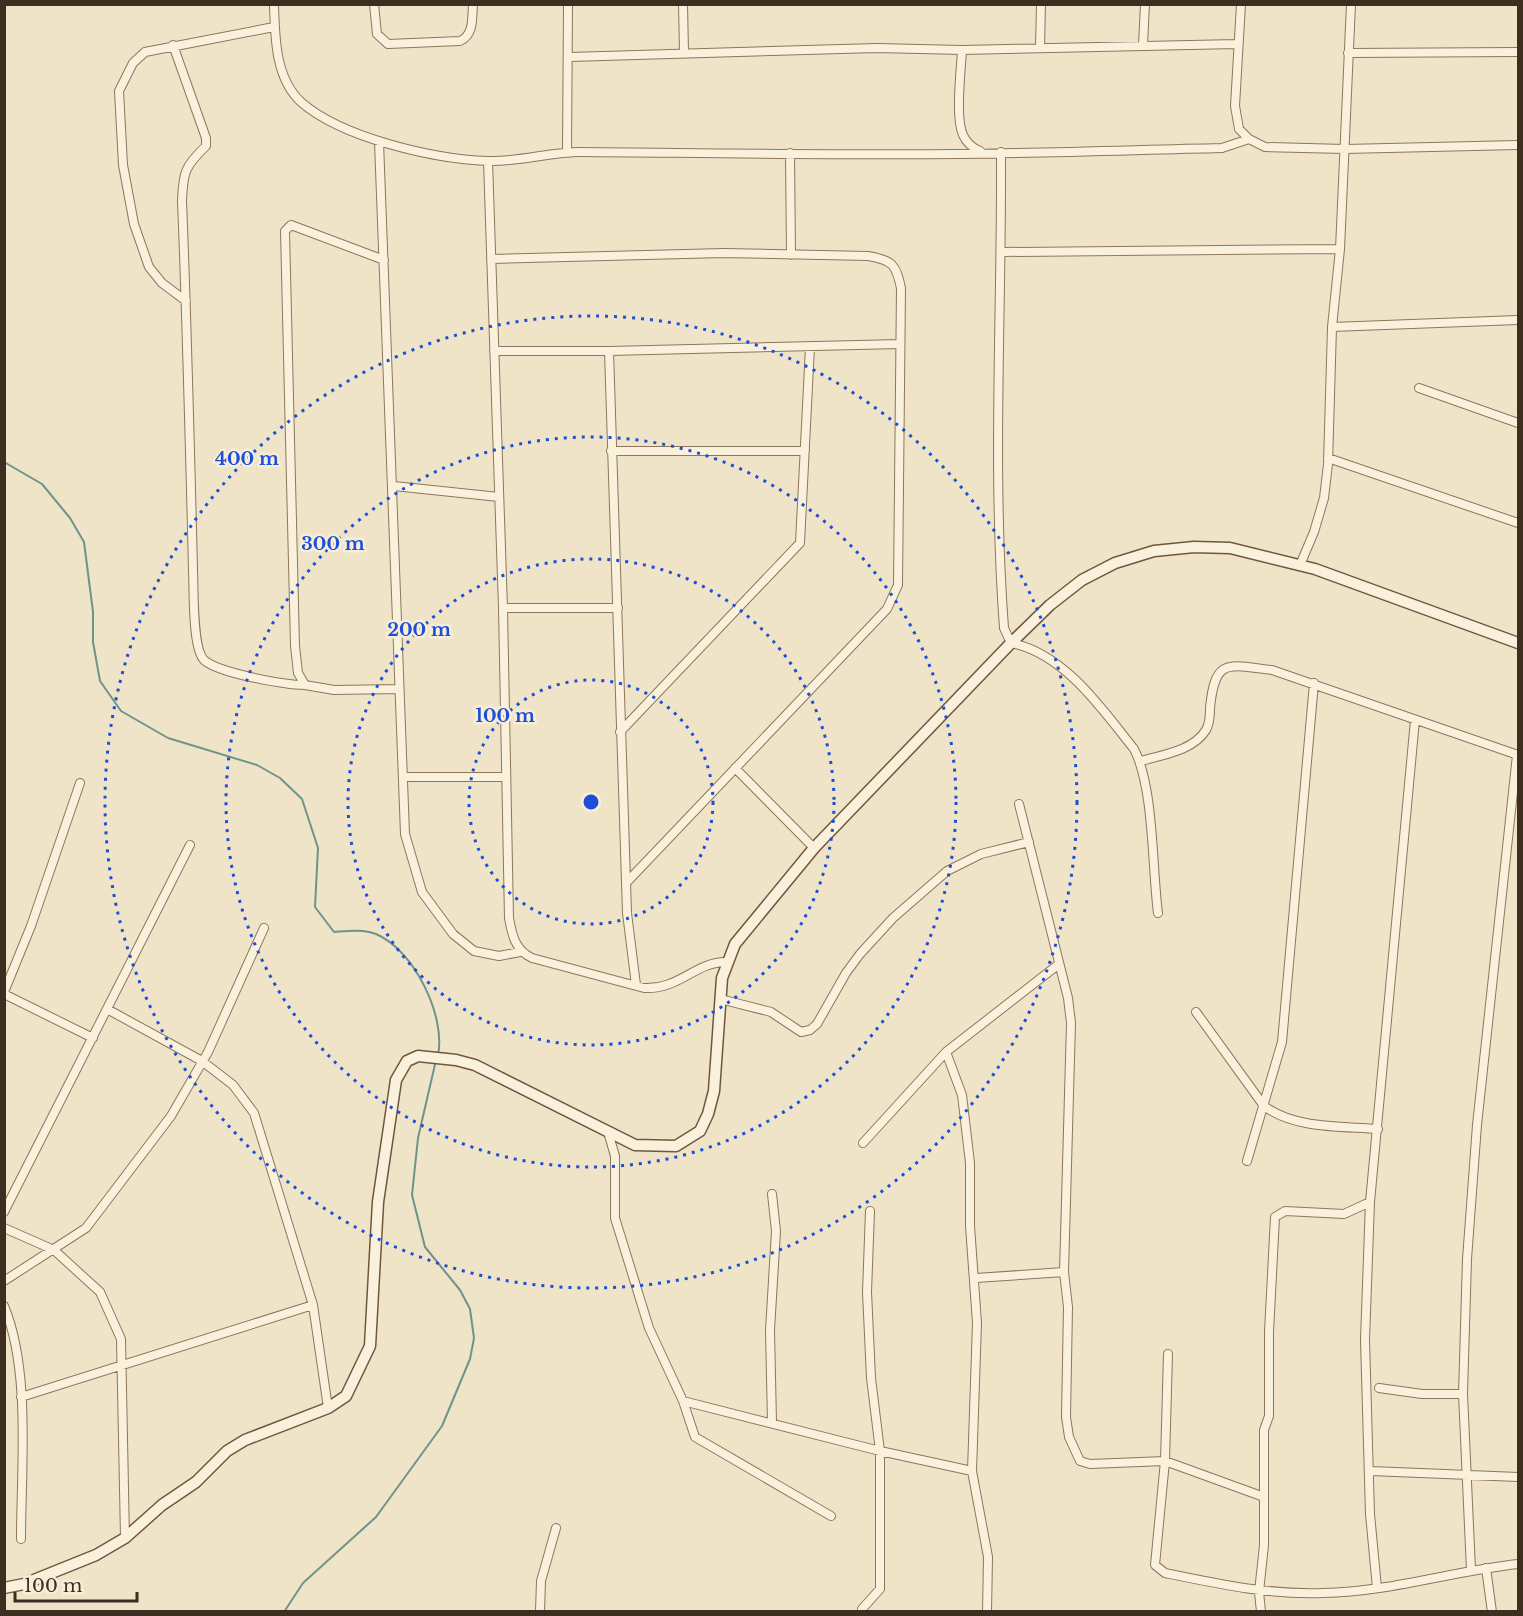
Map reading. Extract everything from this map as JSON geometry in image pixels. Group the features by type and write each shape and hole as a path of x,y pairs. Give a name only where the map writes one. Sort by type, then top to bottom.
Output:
{"street":[{"path":"274,4 277,55 285,81 300,101 326,119 379,142 489,161 567,152 1001,152 1222,148 1250,139"},
{"path":"374,4 377,34 388,44 466,39 470,34 473,4"},
{"path":"567,152 568,4"},
{"path":"683,4 684,52"},
{"path":"1040,46 1041,4"},
{"path":"1143,45 1144,4"},
{"path":"1241,4 1235,106 1239,129 1264,147 1346,149 1518,145"},
{"path":"1300,565 1314,532 1324,498 1328,458 1332,327 1340,249 1346,149 1351,4"},
{"path":"186,301 162,283 149,267 134,224 123,165 118,91 133,63 145,52 274,27"},
{"path":"568,57 877,48 962,50 1040,46 1237,44"},
{"path":"173,45 206,138 206,146 189,163 183,175 194,584 198,650 205,661 253,678 284,685 305,685 334,690 399,688"},
{"path":"962,50 960,104 962,135 972,148 981,152"},
{"path":"1348,53 1518,52"},
{"path":"379,142 394,486 405,834 422,892 453,934 474,951 499,956 520,952 532,958 659,989 706,966 726,962"},
{"path":"1001,152 1002,252 996,400 1000,586 1004,628 1011,643"},
{"path":"790,153 791,255"},
{"path":"489,161 503,608 509,918 520,952"},
{"path":"305,685 298,673 295,646 285,231 291,225 384,260"},
{"path":"1002,252 1340,249"},
{"path":"491,259 724,254 868,256 883,258 896,268 901,288 898,585 895,594 887,609 626,882"},
{"path":"1332,327 1518,320"},
{"path":"494,351 609,351 900,344"},
{"path":"620,732 800,543 810,347"},
{"path":"609,351 626,882 636,985"},
{"path":"1419,388 1518,423"},
{"path":"611,451 805,451"},
{"path":"1328,458 1518,523"},
{"path":"394,486 499,497"},
{"path":"4,1588 24,1584 96,1555 125,1538 162,1505 196,1482 227,1451 246,1440 328,1408 346,1396 370,1346 378,1202 396,1080 407,1061 418,1056 456,1060 508,1080 635,1144 663,1147 682,1143 700,1131 708,1114 714,1091 720,999 726,962 741,935 814,848 1011,643 1050,605 1082,580 1115,562 1154,551 1194,547 1230,548 1300,565 1518,643"},
{"path":"503,608 618,608"},
{"path":"1011,643 1030,647 1073,679 1134,749 1146,783 1158,914"},
{"path":"1140,761 1182,750 1197,740 1207,729 1212,682 1217,673 1230,667 1272,670 1518,755 1477,1125 1467,1259 1463,1394 1471,1570"},
{"path":"1248,1161 1282,1042 1314,683"},
{"path":"1377,1588 1370,1514 1371,1471 1365,1340 1370,1202 1415,720"},
{"path":"735,768 814,848"},
{"path":"404,777 506,777"},
{"path":"80,783 31,926 4,993 93,1038"},
{"path":"1019,804 1068,998 1071,1023 1064,1272 1068,1307 1066,1417 1074,1453 1080,1461 1090,1464 1165,1461 1264,1497"},
{"path":"720,999 771,1012 801,1032 810,1030 817,1024 846,972 860,954 893,918 947,871 981,854 1029,842"},
{"path":"4,1212 190,845"},
{"path":"4,1281 86,1228 171,1116 202,1062 264,928"},
{"path":"862,1143 945,1052 1059,964"},
{"path":"107,1009 202,1062 233,1085 254,1113 313,1305 328,1408"},
{"path":"1196,1012 1264,1106 1276,1115 1293,1121 1378,1129"},
{"path":"945,1052 962,1095 970,1163 970,1226 976,1278 977,1323 972,1471 988,1557 987,1611"},
{"path":"608,1132 615,1156 615,1218 649,1328 683,1401 695,1437 831,1516"},
{"path":"772,1194 776,1231 770,1329 772,1423"},
{"path":"1261,1611 1259,1592 1264,1545 1264,1430 1269,1416 1269,1332 1275,1217 1285,1211 1344,1214 1370,1202"},
{"path":"862,1609 880,1588 880,1451 871,1378 867,1292 870,1211"},
{"path":"4,1228 54,1250 100,1292 121,1339 125,1538"},
{"path":"976,1278 1064,1272"},
{"path":"21,1397 313,1305"},
{"path":"4,1306 14,1329 21,1397 21,1539"},
{"path":"1168,1354 1165,1461 1155,1565 1165,1573 1259,1592 1326,1593 1377,1588 1471,1570 1518,1564"},
{"path":"1379,1388 1422,1394 1463,1394"},
{"path":"683,1401 880,1451 972,1471"},
{"path":"1371,1471 1518,1477"},
{"path":"540,1611 541,1581 556,1528"},
{"path":"1486,1568 1492,1611"}],"waterway":[{"path":"4,462 42,484 70,518 84,542 93,612 93,642 100,681 121,711 168,738 257,765 280,778 302,799 318,848 315,907 334,932 371,932 390,942 403,954 424,986 432,1004 437,1022 438,1055"},
{"path":"284,1612 303,1583 376,1517 442,1426 470,1359 474,1338 470,1309 460,1290 425,1247 412,1195 418,1138 436,1060"}]}
